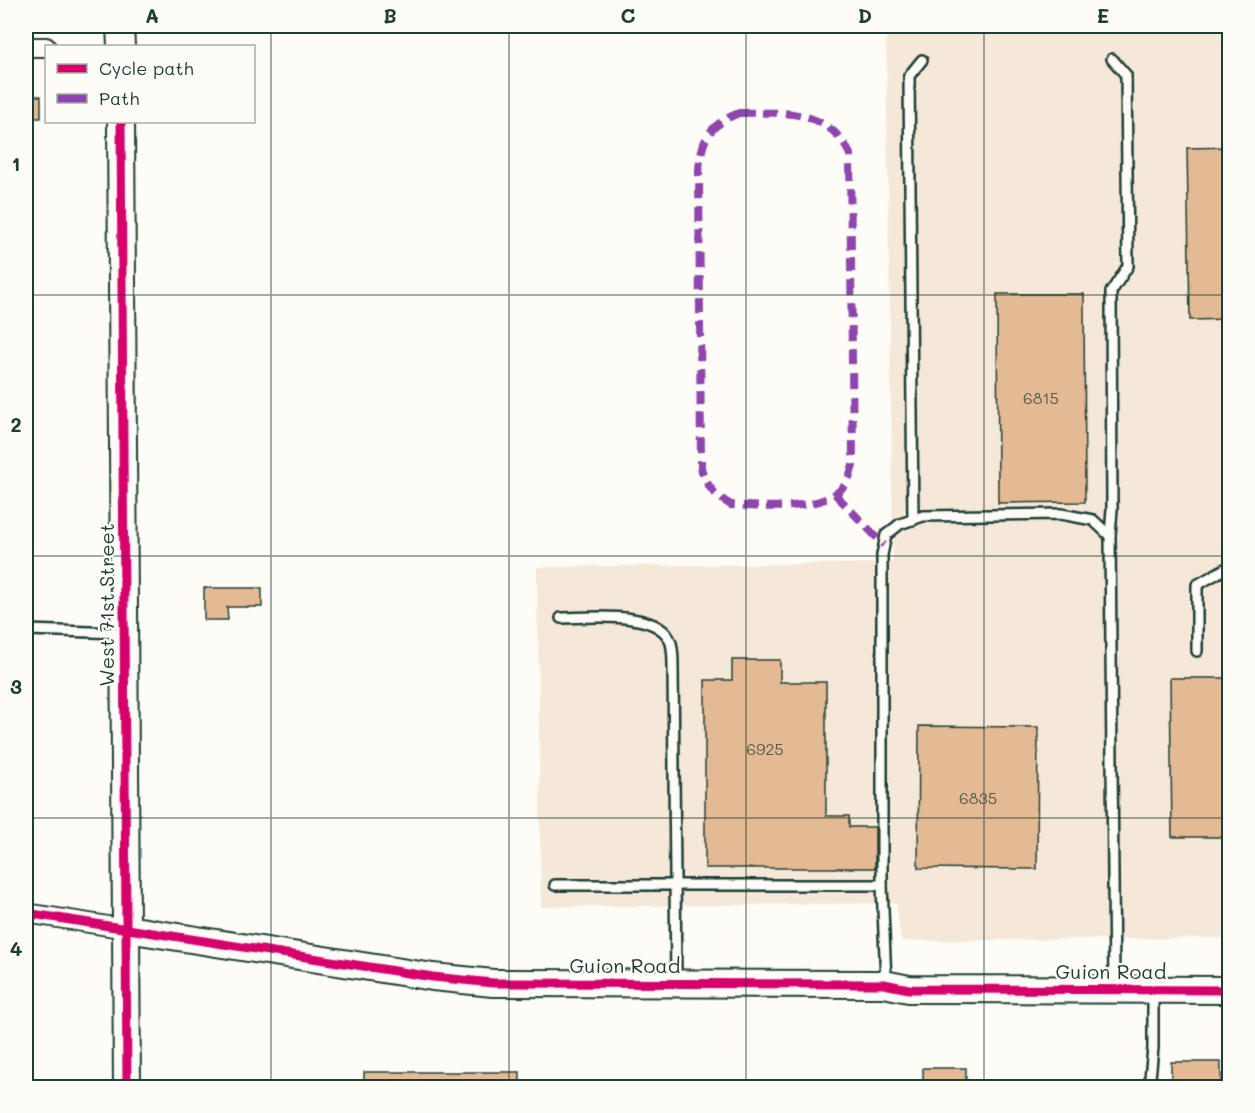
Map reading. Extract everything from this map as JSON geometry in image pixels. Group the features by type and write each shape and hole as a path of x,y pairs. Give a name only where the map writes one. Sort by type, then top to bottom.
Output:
{"street":[{"path":"120,26 121,45"},
{"path":"26,47 45,47"},
{"name":"West 71st Street","path":"121,123 127,1088"},
{"name":"Guion Road","path":"26,913 463,981 516,984 886,985 909,989 1230,990"}],"lane":[{"path":"1112,59 1125,75 1128,267 1111,292 1113,509 1110,536 1114,990"},
{"path":"913,520 909,76 922,60"},
{"path":"886,985 882,885 882,555 886,535 900,524 923,516 1061,514 1093,520 1110,536"},
{"path":"1197,651 1197,585 1230,566"},
{"path":"561,618 634,618 660,628 670,642 673,667 676,984"},
{"path":"26,630 125,633"},
{"path":"555,885 882,885"},
{"path":"1149,1088 1153,1048 1153,990"}],"shaded area":[{"path":"886,26 1229,26 1229,938 901,941 896,903 541,907 537,567 893,563"}],"building":[{"path":"26,96 41,96 41,118 26,118"},
{"path":"1230,147 1230,319 1190,320 1187,148"},
{"path":"997,294 1084,294 1085,502 998,503"},
{"path":"204,588 262,588 262,607 227,607 228,620 204,620"},
{"path":"732,660 780,660 780,682 826,682 826,816 849,816 849,827 875,827 875,868 705,868 705,680 732,680"},
{"path":"1170,678 1230,678 1230,837 1172,837"},
{"path":"919,726 1038,727 1037,869 918,868"},
{"path":"1171,1062 1221,1062 1221,1088 1171,1088"},
{"path":"923,1068 966,1068 966,1088 923,1088"},
{"path":"364,1072 520,1072 520,1088 364,1088"}],"marked path":[{"path":"739,113 793,114 818,121 830,128 850,154 853,465 847,482 838,492 825,499 794,506 731,505 712,490 701,468 699,169 702,149 709,134 721,122 739,113"},
{"path":"835,494 884,545"}],"cycle path":[{"path":"121,123 127,1088"},
{"path":"26,913 433,977 493,983 884,984 909,989 1230,990"}]}
